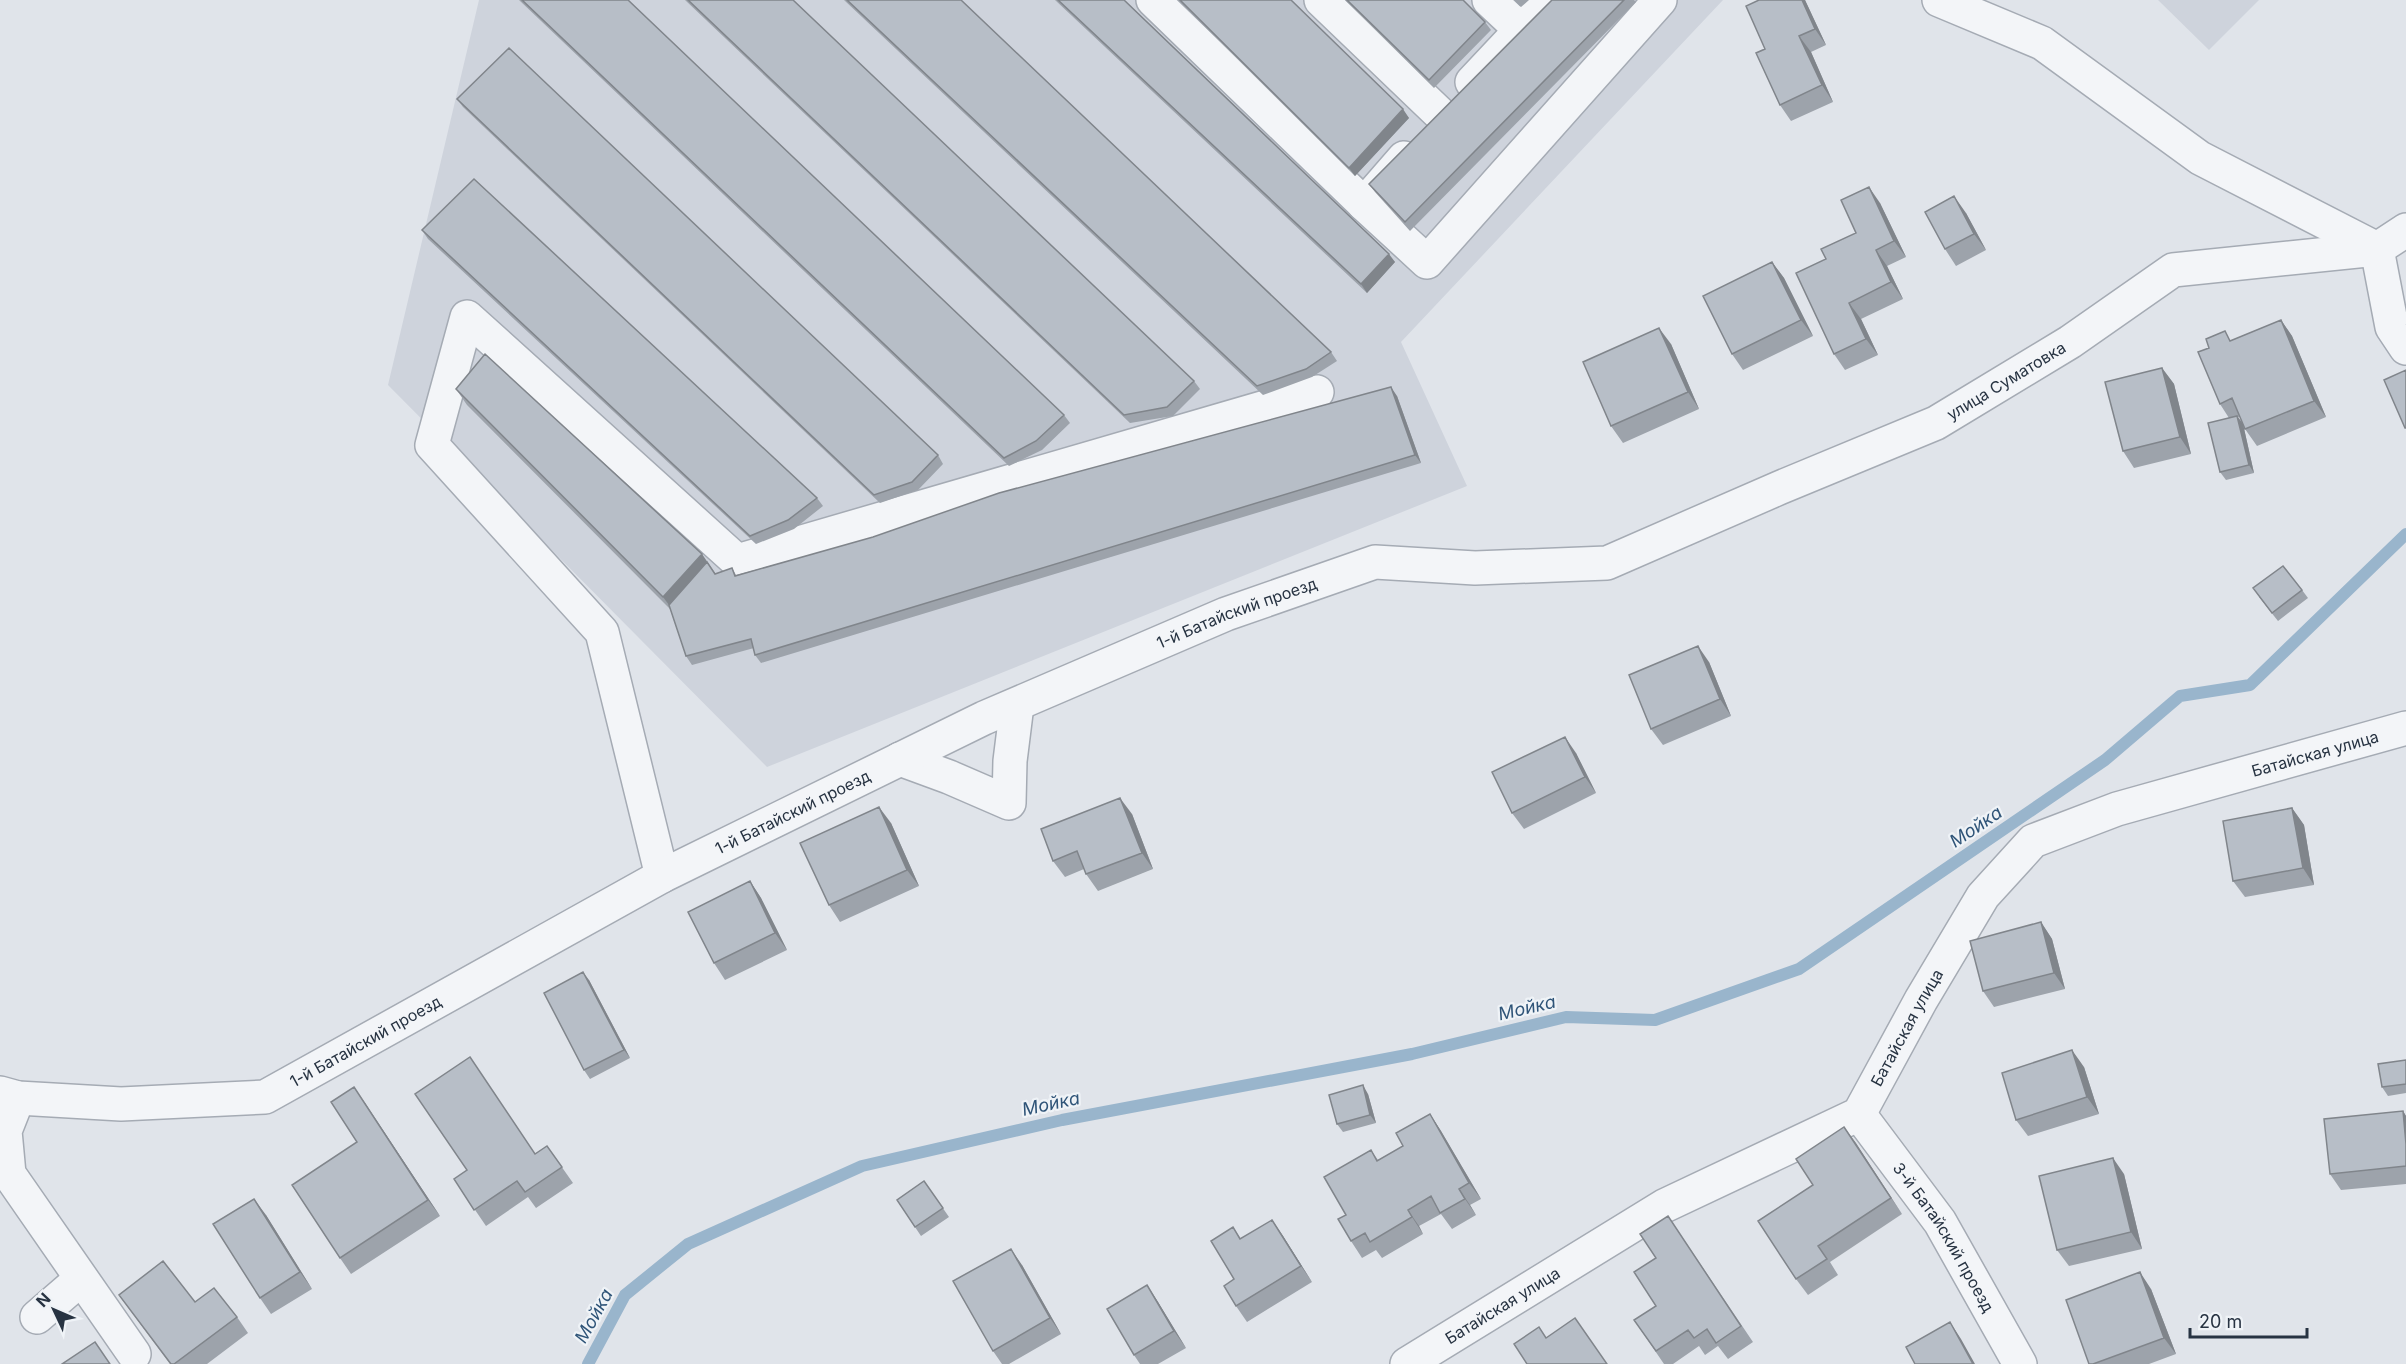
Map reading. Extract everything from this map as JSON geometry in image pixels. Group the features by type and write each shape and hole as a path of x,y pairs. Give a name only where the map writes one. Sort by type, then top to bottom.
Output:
{"street":[{"path":"1153,0 1427,262 1656,1"},
{"path":"1321,0 1441,115"},
{"path":"1489,0 1521,30"},
{"path":"1364,204 1441,115 1550,0"},
{"path":"1939,0 2042,43 2200,159 2377,249 2392,327 2406,348"},
{"name":"улица Суматовка","path":"1607,563 1936,423 2070,342 2174,270 2377,249 2406,230"},
{"path":"662,876 602,632 432,445 467,317 737,561 1317,392"},
{"name":"1-й Батайский проезд","path":"9,1096 121,1104 266,1097 662,876 900,759 1226,614 1375,562 1475,568 1607,563"},
{"path":"900,759 1009,803 1010,761 1017,705"},
{"name":"Батайская улица","path":"1407,1364 1664,1206 1859,1114 1920,999 1983,896 2033,841 2117,809 2406,728"},
{"path":"9,1096 5,1131 9,1174 134,1354"},
{"name":"3-й Батайский проезд","path":"1859,1114 1940,1222 2020,1364"},
{"path":"37,1317 81,1279"}],"shaded area":[{"path":"479,0 1723,0 1401,342 1467,486 767,767 388,385"},
{"path":"2158,0 2259,0 2209,50"}],"building":[{"path":"522,0 628,0 1064,415 1036,441 1004,458"},
{"path":"688,0 793,0 1194,381 1167,407 1124,415"},
{"path":"847,0 961,0 1331,352 1306,369 1257,386"},
{"path":"1058,0 1124,0 1389,254 1361,284"},
{"path":"1180,0 1291,0 1403,109 1349,168"},
{"path":"1347,0 1463,0 1485,22 1429,80"},
{"path":"1552,0 1624,0 1405,222 1369,184"},
{"path":"1759,0 1802,0 1815,29 1799,36 1822,85 1780,105 1756,53 1765,49 1746,6"},
{"path":"509,48 938,455 912,482 874,495 457,99"},
{"path":"474,179 817,498 788,520 750,536 422,230"},
{"path":"1869,187 1894,241 1876,250 1891,282 1849,303 1866,339 1834,354 1796,273 1826,259 1821,249 1856,233 1841,200"},
{"path":"1954,196 1974,234 1945,249 1925,212"},
{"path":"1772,262 1801,320 1732,354 1703,296"},
{"path":"2281,320 2314,401 2245,429 2232,398 2220,404 2198,352 2209,348 2206,339 2225,331 2230,341"},
{"path":"1659,328 1688,392 1611,426 1583,362"},
{"path":"485,354 702,554 663,597 456,389"},
{"path":"2162,368 2180,437 2123,451 2105,382"},
{"path":"2406,370 2406,428 2405,428 2384,380"},
{"path":"1391,387 1415,455 755,655 751,639 686,656 669,605 707,562 715,574 732,568 735,576 873,537 999,493"},
{"path":"2237,416 2249,465 2220,472 2208,423"},
{"path":"2283,566 2302,590 2272,613 2253,588"},
{"path":"1698,646 1720,699 1651,729 1629,675"},
{"path":"1565,737 1585,777 1512,813 1492,772"},
{"path":"1120,798 1142,853 1086,874 1077,851 1053,861 1041,829"},
{"path":"879,807 907,870 829,905 800,843"},
{"path":"2292,808 2303,868 2233,881 2223,821"},
{"path":"750,881 775,933 714,963 688,912"},
{"path":"2041,922 2054,973 1983,991 1970,941"},
{"path":"583,972 624,1050 584,1070 544,993"},
{"path":"2072,1050 2087,1097 2016,1120 2002,1073"},
{"path":"470,1057 535,1154 547,1146 562,1167 525,1192 517,1181 474,1210 454,1179 467,1170 415,1094"},
{"path":"2406,1060 2406,1084 2382,1087 2378,1064"},
{"path":"1363,1085 1370,1115 1337,1124 1329,1095"},
{"path":"354,1087 428,1200 340,1258 292,1185 357,1142 331,1102"},
{"path":"2403,1111 2406,1166 2330,1174 2324,1119"},
{"path":"1430,1114 1469,1183 1459,1189 1465,1199 1440,1213 1431,1196 1408,1210 1412,1217 1370,1242 1365,1233 1351,1241 1338,1219 1346,1215 1324,1177 1371,1150 1377,1161 1403,1146 1396,1133"},
{"path":"1844,1127 1891,1198 1818,1246 1827,1259 1796,1279 1758,1221 1813,1185 1796,1159"},
{"path":"2113,1158 2131,1232 2057,1250 2039,1176"},
{"path":"924,1181 943,1208 915,1227 897,1200"},
{"path":"254,1199 300,1272 260,1298 213,1224"},
{"path":"1668,1216 1741,1326 1716,1343 1707,1329 1694,1338 1688,1330 1656,1351 1634,1320 1656,1306 1634,1272 1656,1258 1640,1234"},
{"path":"1272,1220 1301,1266 1236,1306 1224,1286 1234,1279 1211,1241 1233,1227 1240,1239"},
{"path":"1011,1249 1050,1318 993,1351 953,1281"},
{"path":"163,1261 195,1302 214,1288 237,1317 174,1364 171,1364 119,1295"},
{"path":"2140,1272 2164,1338 2089,1364 2066,1300"},
{"path":"1147,1285 1174,1331 1134,1355 1107,1309"},
{"path":"1575,1318 1607,1364 1527,1364 1514,1344 1539,1327 1546,1338"},
{"path":"1950,1322 1973,1364 1915,1364 1906,1347"},
{"path":"95,1342 110,1364 62,1364"}],"waterway":[{"name":"Мойка","path":"588,1364 625,1295 688,1244 862,1166 1062,1120 1412,1054 1566,1017 1655,1020 1799,969 2105,760 2180,696 2250,685 2406,534"}]}
